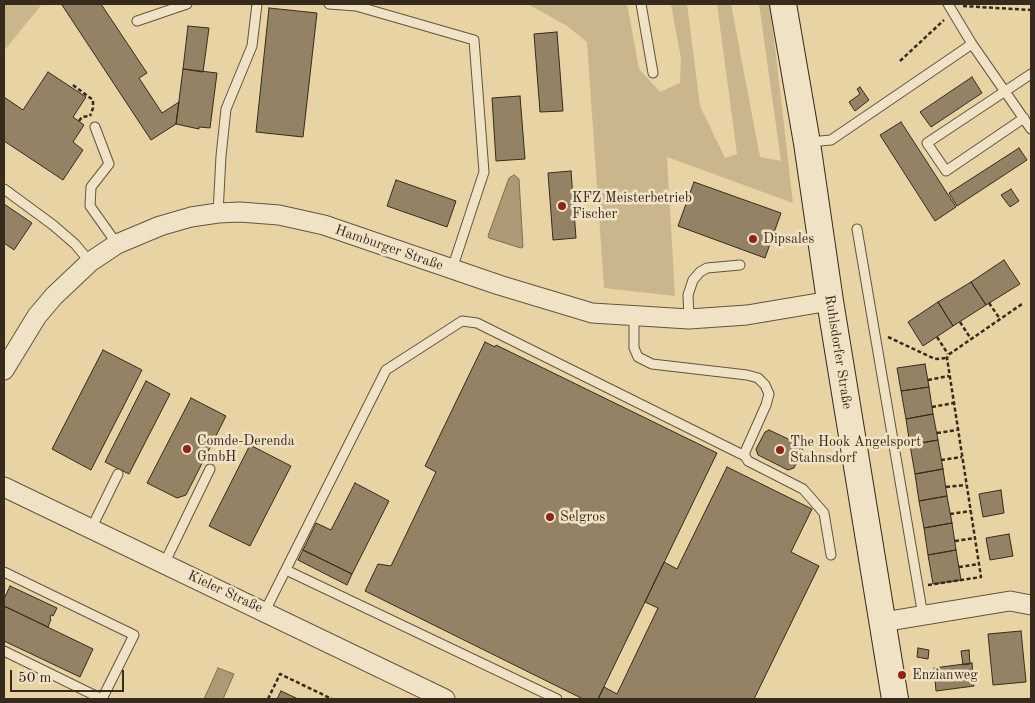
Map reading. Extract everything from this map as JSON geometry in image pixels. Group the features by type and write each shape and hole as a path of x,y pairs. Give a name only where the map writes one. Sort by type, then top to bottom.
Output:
{"street":[{"name":"Ruhlsdorfer Straße","path":"783,4 807,143 830,301 895,699"},
{"name":"Hamburger Straße","path":"5,363 37,316 54,296 90,262 117,244 160,226 191,217 218,213 240,212 279,216 324,226 452,270 592,312 689,319 747,315 830,301"},
{"name":"Kieler Straße","path":"4,487 445,699"},
{"path":"883,622 1010,602 1031,606"}],"lane":[{"path":"137,21 186,4"},
{"path":"218,213 220,156 226,109 252,46 257,4"},
{"path":"329,4 356,6 474,40 484,172 452,270"},
{"path":"641,4 653,73"},
{"path":"950,8 972,44 1031,129"},
{"path":"807,143 831,140 972,44"},
{"path":"1024,118 946,171 927,143 1031,74"},
{"path":"95,127 110,164 92,187 90,206 117,244"},
{"path":"4,189 53,225 75,244 90,262"},
{"path":"857,229 923,616"},
{"path":"689,319 688,295 693,280 700,272 707,268 740,265"},
{"path":"634,316 634,348 638,357 652,364 747,375 758,378 765,385 769,394 766,405 745,452 745,456"},
{"path":"265,611 386,370 462,321 477,323 745,456 748,461 803,489 824,513 831,555"},
{"path":"164,564 210,469"},
{"path":"91,529 118,474"},
{"path":"286,570 557,699"},
{"path":"4,572 134,635 102,699 4,651"}],"path":[{"path":"962,4 960,6 1031,10"},
{"path":"900,61 950,8"},
{"path":"73,85 93,100 90,116"},
{"path":"989,303 1000,319"},
{"path":"875,332 935,359 948,356 1022,304"},
{"path":"960,322 971,339"},
{"path":"919,587 981,577 949,376 948,356 937,337"},
{"path":"928,380 949,376"},
{"path":"932,407 954,403"},
{"path":"936,432 958,430"},
{"path":"941,460 962,457"},
{"path":"946,487 966,485"},
{"path":"950,514 971,511"},
{"path":"955,541 975,538"},
{"path":"959,567 979,564"},
{"path":"268,699 280,674 332,699"}],"shaded area":[{"path":"4,4 42,4 4,51"},
{"path":"528,4 627,4 639,69 660,92 680,83 681,59 671,4 687,4 700,106 725,158 737,154 717,4 731,4 760,157 781,161 759,4 770,4 793,203 667,157 675,296 604,288 587,42 567,26"},
{"path":"514,175 519,179 523,247 521,248 489,238 488,236 509,178"},
{"path":"218,668 234,674 223,699 204,699"}],"building":[{"path":"101,4 147,73 139,78 162,113 179,102 176,124 151,140 62,5"},
{"path":"269,8 317,13 303,137 256,132"},
{"path":"188,26 209,28 203,72 183,69"},
{"path":"557,32 563,111 540,112 534,34"},
{"path":"183,69 217,73 210,128 199,127 199,129 176,124"},
{"path":"48,72 86,97 73,117 84,125 73,142 83,150 63,180 4,141 4,97 23,110"},
{"path":"972,77 982,93 931,127 920,112"},
{"path":"860,87 869,100 855,111 849,102 860,94 857,89"},
{"path":"520,96 525,159 496,161 492,98"},
{"path":"901,122 956,207 935,221 880,135"},
{"path":"1019,148 1027,160 957,206 949,193"},
{"name":"KFZ Meisterbetrieb Fischer","path":"571,171 576,238 553,240 548,173"},
{"path":"396,180 456,201 447,227 387,206"},
{"path":"694,182 781,213 765,258 678,226"},
{"path":"1011,189 1019,201 1010,207 1001,195"},
{"path":"4,204 32,223 14,250 4,243"},
{"path":"1004,260 1020,284 986,305 971,282"},
{"path":"971,282 986,305 953,326 938,302"},
{"path":"938,302 953,326 923,346 908,322"},
{"name":"Selgros","path":"485,342 495,347 496,345 717,453 598,699 583,699 365,591 378,564 391,566 436,472 425,466"},
{"path":"103,350 142,370 91,470 52,449"},
{"path":"925,364 929,387 901,391 897,368"},
{"path":"146,381 170,394 129,474 105,462"},
{"path":"929,387 933,414 906,419 901,391"},
{"name":"Comde-Derenda GmbH","path":"191,398 226,416 186,495 177,498 147,483"},
{"path":"933,414 938,440 910,445 906,419"},
{"name":"The Hook Angelsport Stahnsdorf","path":"769,430 801,445 803,451 794,468 788,470 758,455 756,449 765,432"},
{"path":"938,440 943,469 915,474 910,445"},
{"path":"250,445 291,466 250,546 209,526"},
{"path":"727,467 812,509 791,552 819,566 754,699 598,699 604,687 617,694 658,608 645,602 664,562 677,569"},
{"path":"943,469 947,496 919,501 915,474"},
{"path":"355,483 389,501 352,574 303,550 316,523 331,530"},
{"path":"1001,490 1004,513 983,517 979,494"},
{"path":"947,496 952,523 924,528 919,501"},
{"path":"952,523 956,550 928,555 924,528"},
{"path":"1009,534 1013,556 990,560 986,538"},
{"path":"303,550 352,574 347,585 298,560"},
{"path":"956,550 961,580 933,584 928,555"},
{"path":"10,586 57,608 53,616 51,615 48,627 4,606 4,596"},
{"path":"4,606 93,649 80,677 4,641"},
{"path":"1021,631 1026,682 993,685 988,634"},
{"path":"918,648 929,650 928,659 917,657"},
{"path":"969,650 970,664 963,665 961,651"},
{"path":"972,663 974,686 936,691 934,668"},
{"path":"281,691 298,699 277,699"}],"place":[{"name":"KFZ Meisterbetrieb Fischer","path":"562,206"},
{"name":"Dipsales","path":"753,239"},
{"name":"Comde-Derenda GmbH","path":"187,449"},
{"name":"The Hook Angelsport Stahnsdorf","path":"780,450"},
{"name":"Selgros","path":"550,517"},
{"name":"Enzianweg","path":"902,675"}]}
